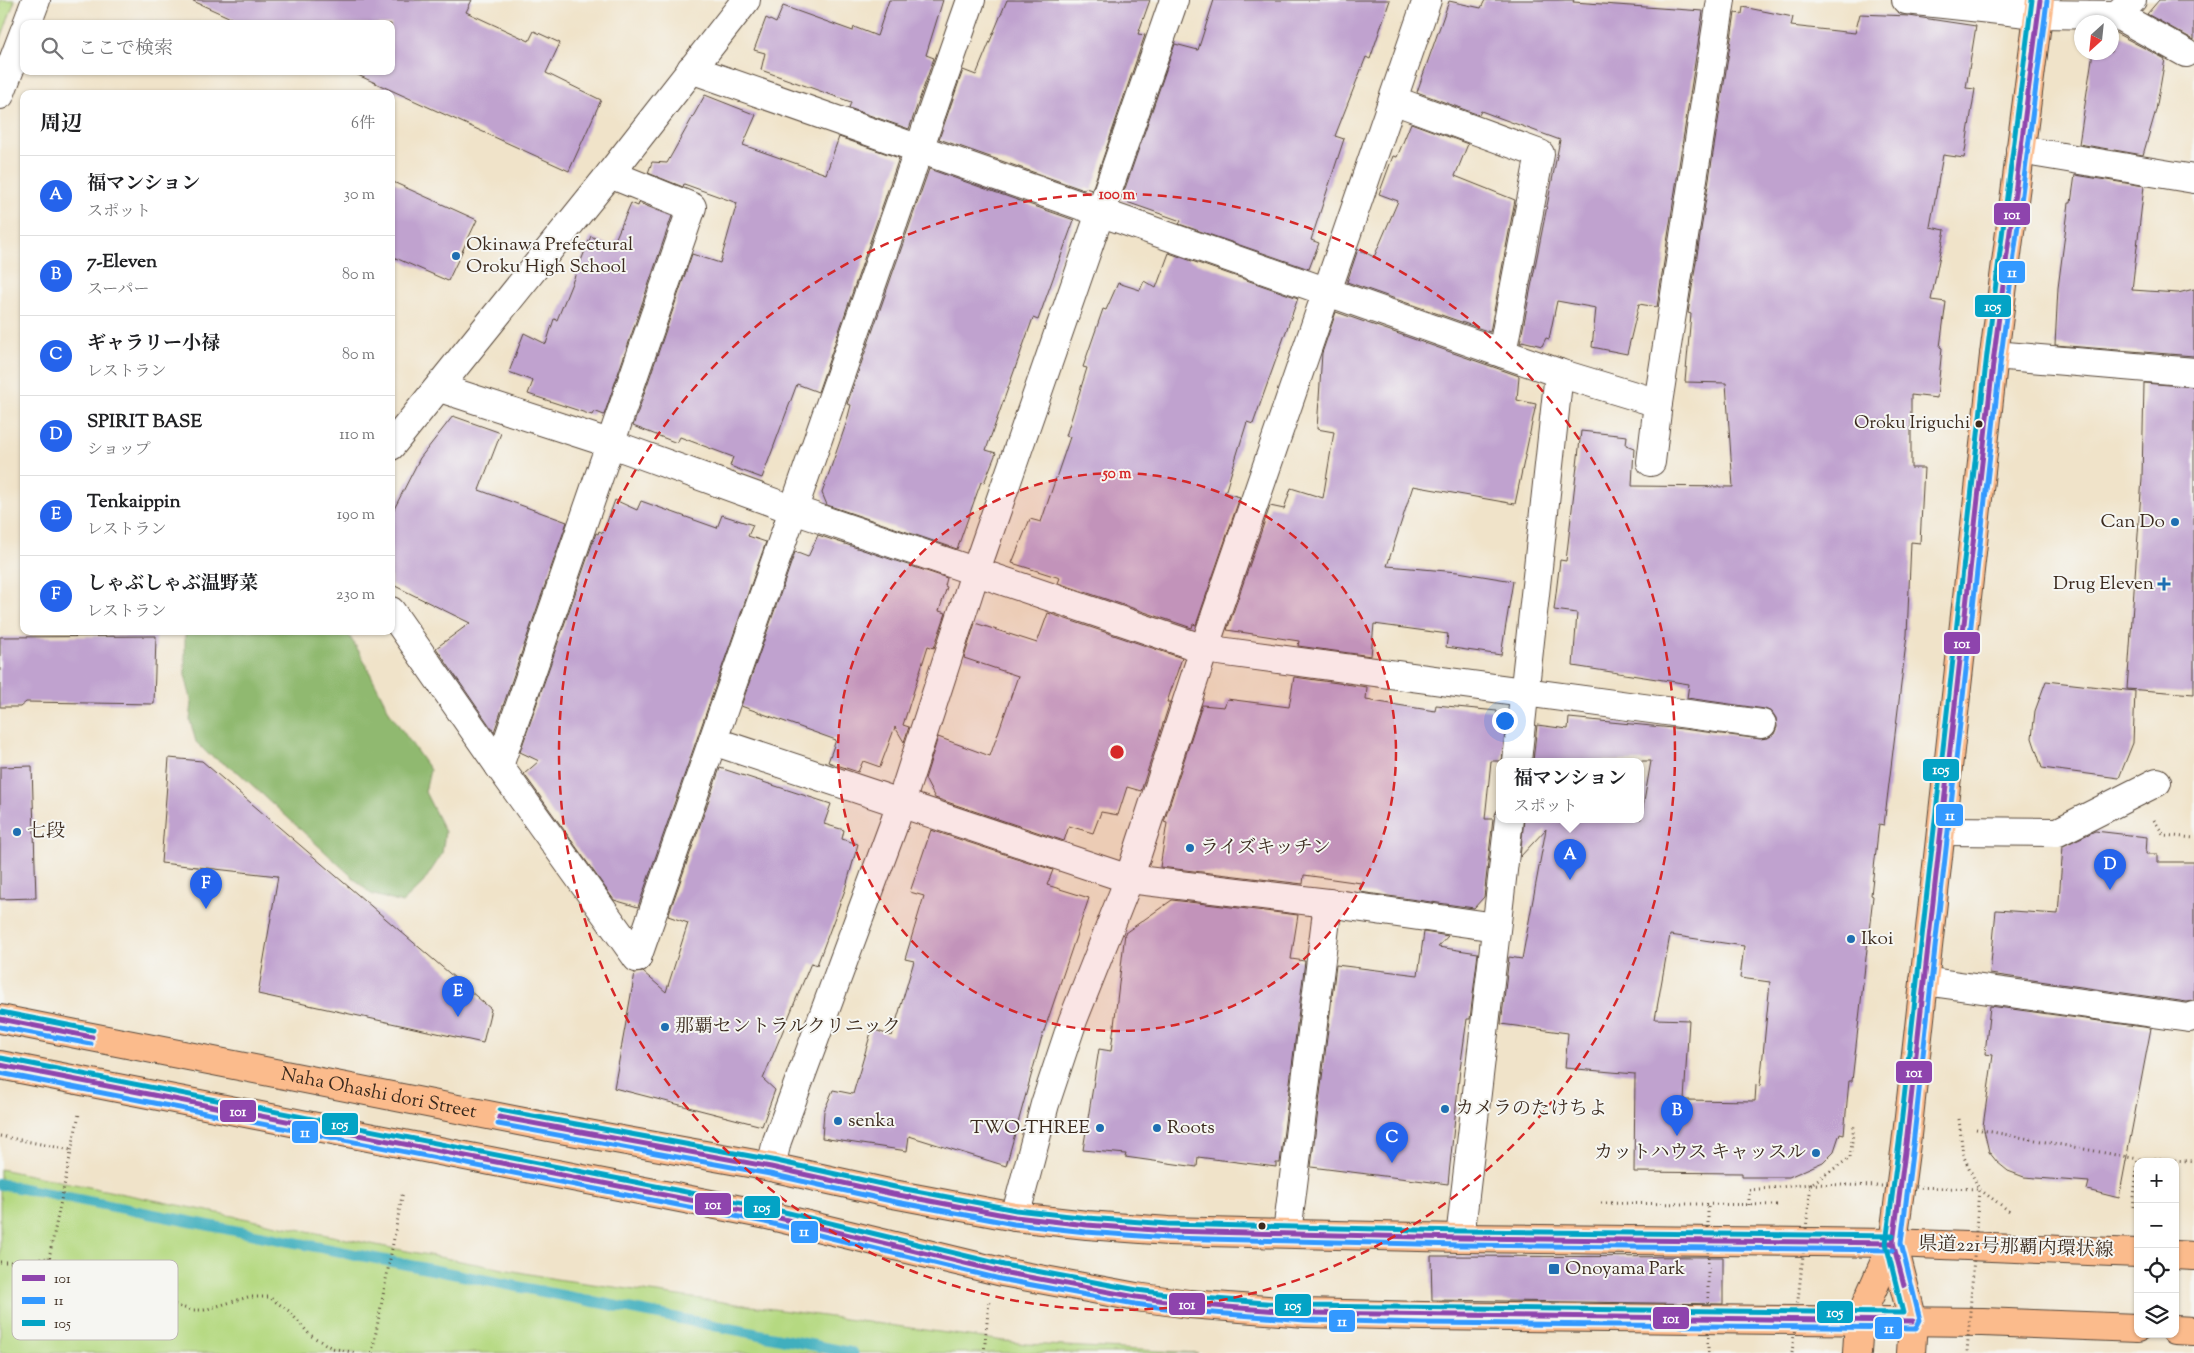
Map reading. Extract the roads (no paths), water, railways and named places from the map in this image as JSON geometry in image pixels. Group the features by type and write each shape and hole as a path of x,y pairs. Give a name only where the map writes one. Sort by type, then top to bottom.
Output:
{"main road":[{"path":"1857,1353 1859,1320 1893,1243 1994,354 2038,7"},
{"name":"Naha Ohashi dori Street","path":"0,1019 1015,1217 1168,1231 1460,1238 1893,1243"},
{"path":"0,1065 767,1215 1002,1272 1136,1297 1189,1304 1305,1313 1423,1316 1859,1320 2134,1328"},
{"path":"1893,1243 1913,1321 1910,1353"},
{"name":"県道221号那覇内環状線","path":"1893,1243 2134,1254"},
{"path":"2179,1255 2194,1256"},
{"path":"2179,1330 2194,1330"}],"street":[{"path":"28,20 36,0"},
{"path":"395,441 440,388 746,0"},
{"path":"395,616 499,766 637,958 971,0"},
{"path":"771,1168 777,1141 900,804 974,573 1101,214 1174,0"},
{"path":"1015,1217 1044,1104 1074,1020 1129,879 1204,649 1427,0"},
{"path":"1651,462 1658,403 1721,0"},
{"path":"1906,0 2038,7 2125,8 2186,53"},
{"path":"0,95 20,42"},
{"path":"691,69 1101,214 1327,290 1559,373 1658,403"},
{"path":"1392,100 1540,154 1502,353"},
{"path":"2020,150 2194,179"},
{"path":"499,766 612,444 692,207 610,174"},
{"path":"1994,354 2194,372"},
{"path":"1516,758 1559,373"},
{"path":"440,388 612,444 974,573 1204,649 1762,724"},
{"path":"713,741 1129,879 1328,903 1496,927"},
{"path":"1940,831 2058,832 2146,787"},
{"path":"1460,1238 1509,823"},
{"path":"1288,1233 1328,903"},
{"path":"1924,981 2189,1018 2194,1016"}],"waterway":[{"path":"0,1184 853,1353"}],"place":[{"name":"Okinawa Prefectural Oroku High School","path":"456,256"},
{"name":"Oroku Iriguchi","path":"1979,424"},
{"name":"Can Do","path":"2175,522"},
{"name":"Drug Eleven","path":"2164,584"},
{"name":"七段","path":"17,832"},
{"name":"ライズキッチン","path":"1190,848"},
{"name":"福マンション","path":"1570,880"},
{"name":"SPIRIT BASE","path":"2110,890"},
{"name":"しゃぶしゃぶ温野菜","path":"206,909"},
{"name":"Ikoi","path":"1851,939"},
{"name":"Tenkaippin","path":"458,1017"},
{"name":"那覇セントラルクリニック","path":"665,1027"},
{"name":"カメラのたけちよ","path":"1445,1109"},
{"name":"senka","path":"838,1121"},
{"name":"TWO-THREE","path":"1100,1128"},
{"name":"Roots","path":"1157,1128"},
{"name":"7-Eleven","path":"1677,1136"},
{"name":"カットハウス キャッスル","path":"1816,1153"},
{"name":"ギャラリー小禄","path":"1392,1163"},
{"name":"Onoyama Park","path":"1554,1269"}]}
